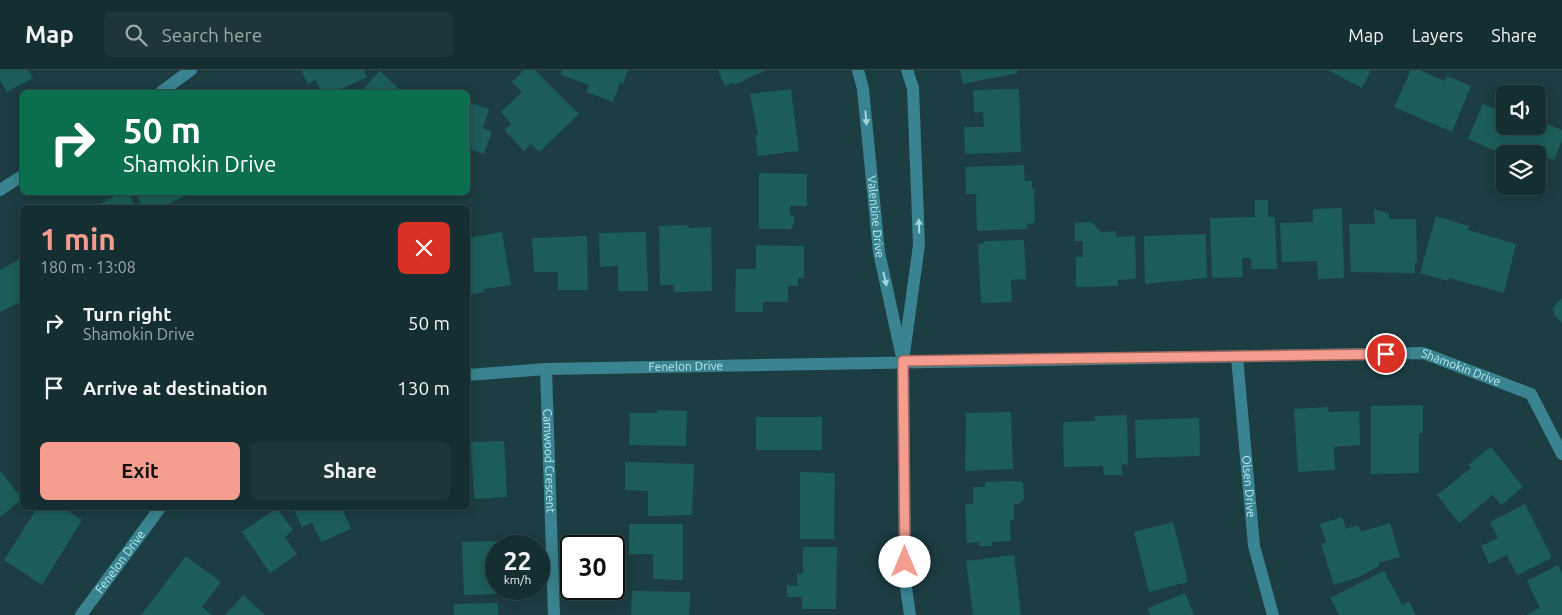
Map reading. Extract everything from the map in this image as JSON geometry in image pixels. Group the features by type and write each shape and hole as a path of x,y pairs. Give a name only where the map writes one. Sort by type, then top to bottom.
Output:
{"street":[{"path":"164,90 191,70"},
{"name":"Valentine Drive","path":"858,70 863,90 878,252 903,361"},
{"name":"Valentine Drive","path":"907,70 913,88 919,245 903,361 905,581 910,615"},
{"path":"0,190 20,177"},
{"name":"Shamokin Drive","path":"903,361 1423,353 1531,394 1562,454"},
{"name":"Olsen Drive","path":"1237,357 1254,546 1273,615"},
{"name":"Fenelon Drive","path":"470,375 546,369 903,361"},
{"name":"Camwood Crescent","path":"546,369 554,615"},
{"name":"Fenelon Drive","path":"81,615 159,510"}],"building":[{"path":"0,70 28,70 33,78 7,92 0,80"},
{"path":"301,70 364,70 367,77 339,90 321,90 315,80 308,84"},
{"path":"524,70 535,70 579,114 539,152 531,144 524,151 504,130 511,124 501,112 522,92 512,82"},
{"path":"562,70 628,70 623,84 620,83 613,102 586,92 589,85 561,75"},
{"path":"718,70 766,70 734,85 733,82 725,86"},
{"path":"960,70 1017,70 1018,73 963,84"},
{"path":"1328,70 1371,70 1362,88"},
{"path":"1411,70 1419,70 1445,81 1447,76 1471,86 1452,132 1394,107"},
{"path":"380,71 401,90 362,90"},
{"path":"791,89 799,151 758,156 755,135 758,135 750,94"},
{"path":"1019,89 1021,152 965,154 964,127 984,127 983,112 974,113 973,90"},
{"path":"470,103 489,109 483,128 492,131 484,154 470,150"},
{"path":"1483,104 1496,109 1496,135 1546,135 1546,123 1562,130 1562,141 1554,160 1546,157 1546,145 1496,145 1496,151 1468,139"},
{"path":"1024,165 1025,181 1032,181 1032,189 1034,189 1035,223 1027,224 1027,229 977,231 976,194 966,194 965,167"},
{"path":"759,173 807,174 807,206 790,206 790,215 794,216 794,224 791,229 759,229"},
{"path":"117,195 130,195 134,205 98,205"},
{"path":"136,195 186,195 167,205 142,205"},
{"path":"1255,200 1268,200 1268,217 1275,217 1277,269 1251,269 1251,258 1242,258 1243,277 1212,278 1210,218 1255,217"},
{"path":"1342,208 1344,278 1318,279 1317,261 1282,262 1280,223 1313,222 1313,209"},
{"path":"1374,209 1389,214 1389,219 1416,219 1417,263 1415,263 1415,273 1351,272 1349,224 1375,224"},
{"path":"1436,216 1469,226 1468,230 1516,244 1504,293 1449,278 1448,281 1420,273"},
{"path":"1091,222 1103,234 1103,232 1116,231 1116,237 1135,236 1136,279 1118,280 1118,286 1076,287 1076,257 1083,257 1083,241 1075,241 1075,223"},
{"path":"688,225 689,228 711,227 712,291 674,292 674,285 660,285 659,226"},
{"path":"502,232 511,285 483,289 484,292 470,295 470,238"},
{"path":"646,232 648,291 618,291 618,266 600,267 599,233"},
{"path":"1206,234 1207,278 1145,284 1144,236"},
{"path":"587,236 588,290 558,290 558,272 534,272 532,238"},
{"path":"1024,240 1026,279 1011,280 1012,302 981,303 978,244 984,243 984,241"},
{"path":"756,245 804,246 804,278 798,278 798,286 788,286 788,302 763,302 763,312 735,312 736,269 756,269"},
{"path":"20,259 20,302 0,312 0,270"},
{"path":"1562,298 1562,323 1553,314 1555,312 1552,309"},
{"path":"1423,405 1423,433 1419,433 1419,473 1371,474 1371,406"},
{"path":"1328,407 1329,412 1359,411 1360,445 1334,447 1335,470 1298,472 1294,409"},
{"path":"657,410 687,411 686,446 629,445 630,413 657,413"},
{"path":"1011,412 1013,469 965,471 966,413"},
{"path":"1127,415 1128,465 1122,464 1122,475 1104,475 1103,466 1064,467 1063,422 1095,421 1095,416"},
{"path":"756,417 822,417 822,450 756,450"},
{"path":"1199,418 1200,456 1136,458 1135,420"},
{"path":"504,441 507,497 474,499 471,442"},
{"path":"1491,447 1523,487 1501,505 1493,495 1459,523 1437,495 1471,468 1468,465"},
{"path":"625,462 694,464 692,515 648,516 648,491 625,490"},
{"path":"0,470 20,496 20,501 0,517"},
{"path":"800,472 835,473 834,539 800,539"},
{"path":"985,482 1023,482 1024,499 1019,504 1014,504 1014,520 1010,521 1011,541 992,542 992,546 979,546 979,542 967,543 965,504 973,504 973,487 985,487"},
{"path":"1525,504 1552,558 1517,575 1507,555 1489,564 1481,546 1498,538 1490,522"},
{"path":"36,510 66,510 82,520 42,585 4,560"},
{"path":"274,510 278,510 293,530 285,537 297,554 270,573 242,532"},
{"path":"294,510 343,510 351,529 321,542 312,523 302,527"},
{"path":"1342,517 1346,529 1358,525 1361,532 1390,523 1400,557 1379,563 1379,566 1359,577 1334,585 1321,544 1326,542 1320,524"},
{"path":"1173,522 1188,582 1149,592 1134,532"},
{"path":"629,524 683,524 683,580 653,579 653,554 629,554"},
{"path":"485,541 485,594 464,595 462,542"},
{"path":"803,547 837,547 836,609 802,609 802,597 787,597 787,585 797,586 797,574 803,574"},
{"path":"1014,555 1021,615 973,615 966,561"},
{"path":"186,556 221,582 202,607 212,615 141,615"},
{"path":"1558,565 1562,573 1562,615 1526,615 1540,608 1527,581"},
{"path":"1384,571 1402,605 1409,601 1416,615 1339,615 1330,598"},
{"path":"632,591 690,592 689,615 631,615"},
{"path":"1185,593 1194,615 1150,615 1148,608"},
{"path":"243,595 265,615 225,615"},
{"path":"498,603 498,615 454,615 454,604"}],"route":[{"path":"905,562 903,361 1386,354"}]}
